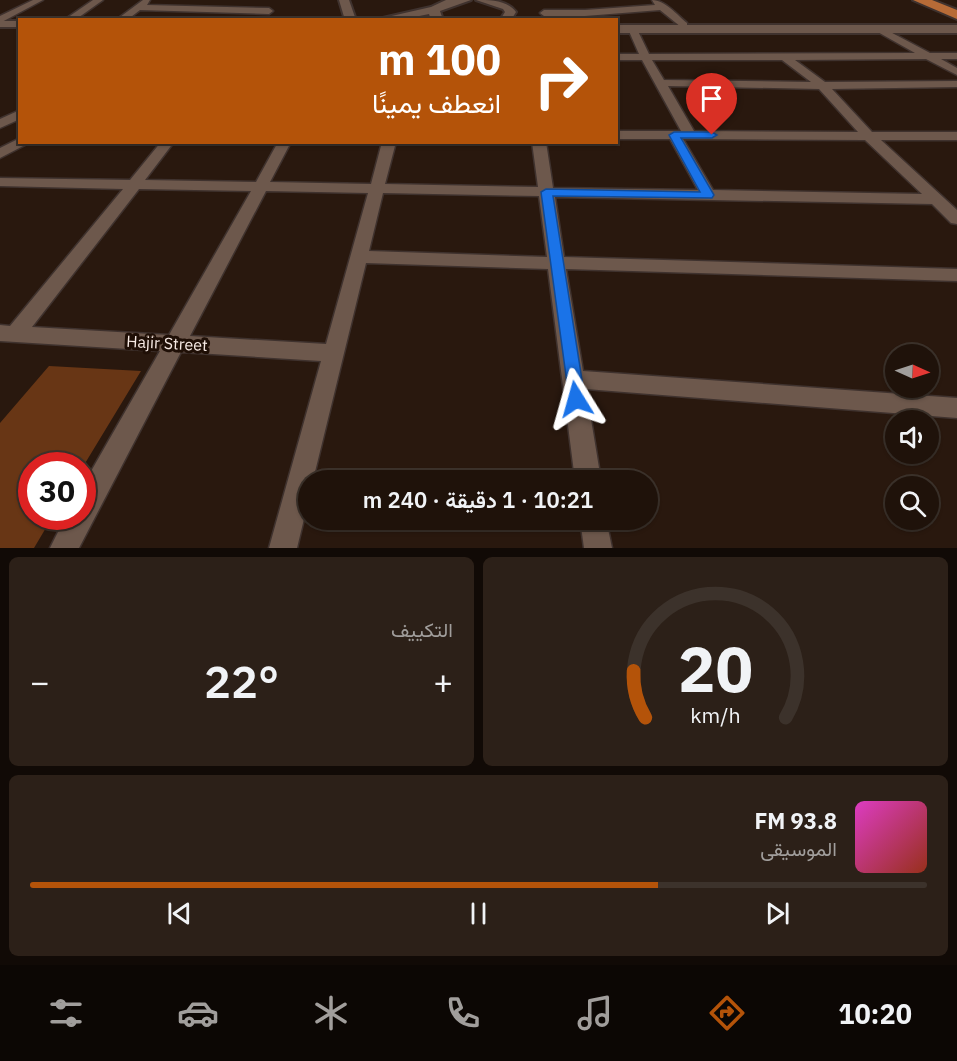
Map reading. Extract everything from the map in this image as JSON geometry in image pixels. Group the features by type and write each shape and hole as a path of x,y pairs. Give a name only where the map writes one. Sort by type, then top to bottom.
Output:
{"main road":[{"path":"920,0 957,8"},
{"path":"940,4 957,15"}],"street":[{"path":"0,22 39,0"},
{"path":"71,18 99,0"},
{"path":"123,18 148,0"},
{"path":"138,7 268,15 272,0"},
{"path":"344,0 350,18"},
{"path":"402,18 436,15 449,1 466,0"},
{"path":"481,0 509,13"},
{"path":"654,0 684,25"},
{"path":"927,25 939,18 942,12 940,4"},
{"path":"544,13 585,13 663,7"},
{"path":"0,22 18,24"},
{"path":"618,27 927,25 957,27"},
{"path":"618,27 879,29 957,27"},
{"path":"633,29 645,57 690,135"},
{"path":"879,29 957,72"},
{"path":"618,57 957,56"},
{"path":"785,57 822,85 868,136 957,219"},
{"path":"660,83 957,84"},
{"path":"0,124 18,115"},
{"path":"618,135 957,136"},
{"path":"674,135 708,195"},
{"path":"0,154 18,143"},
{"path":"7,334 166,144"},
{"path":"96,489 284,144"},
{"path":"283,548 388,144"},
{"path":"539,144 587,470"},
{"path":"0,182 936,199"},
{"path":"360,257 957,275"},
{"name":"Hajir Street","path":"7,334 335,353"},
{"path":"573,379 957,408"},
{"path":"64,548 74,530"},
{"path":"595,530 598,548"}],"building":[{"path":"49,366 141,371 92,452 18,452 18,530 45,530 34,548 0,548 0,423"}],"route":[{"path":"576,399 546,192 708,195 674,135 712,135"}]}
